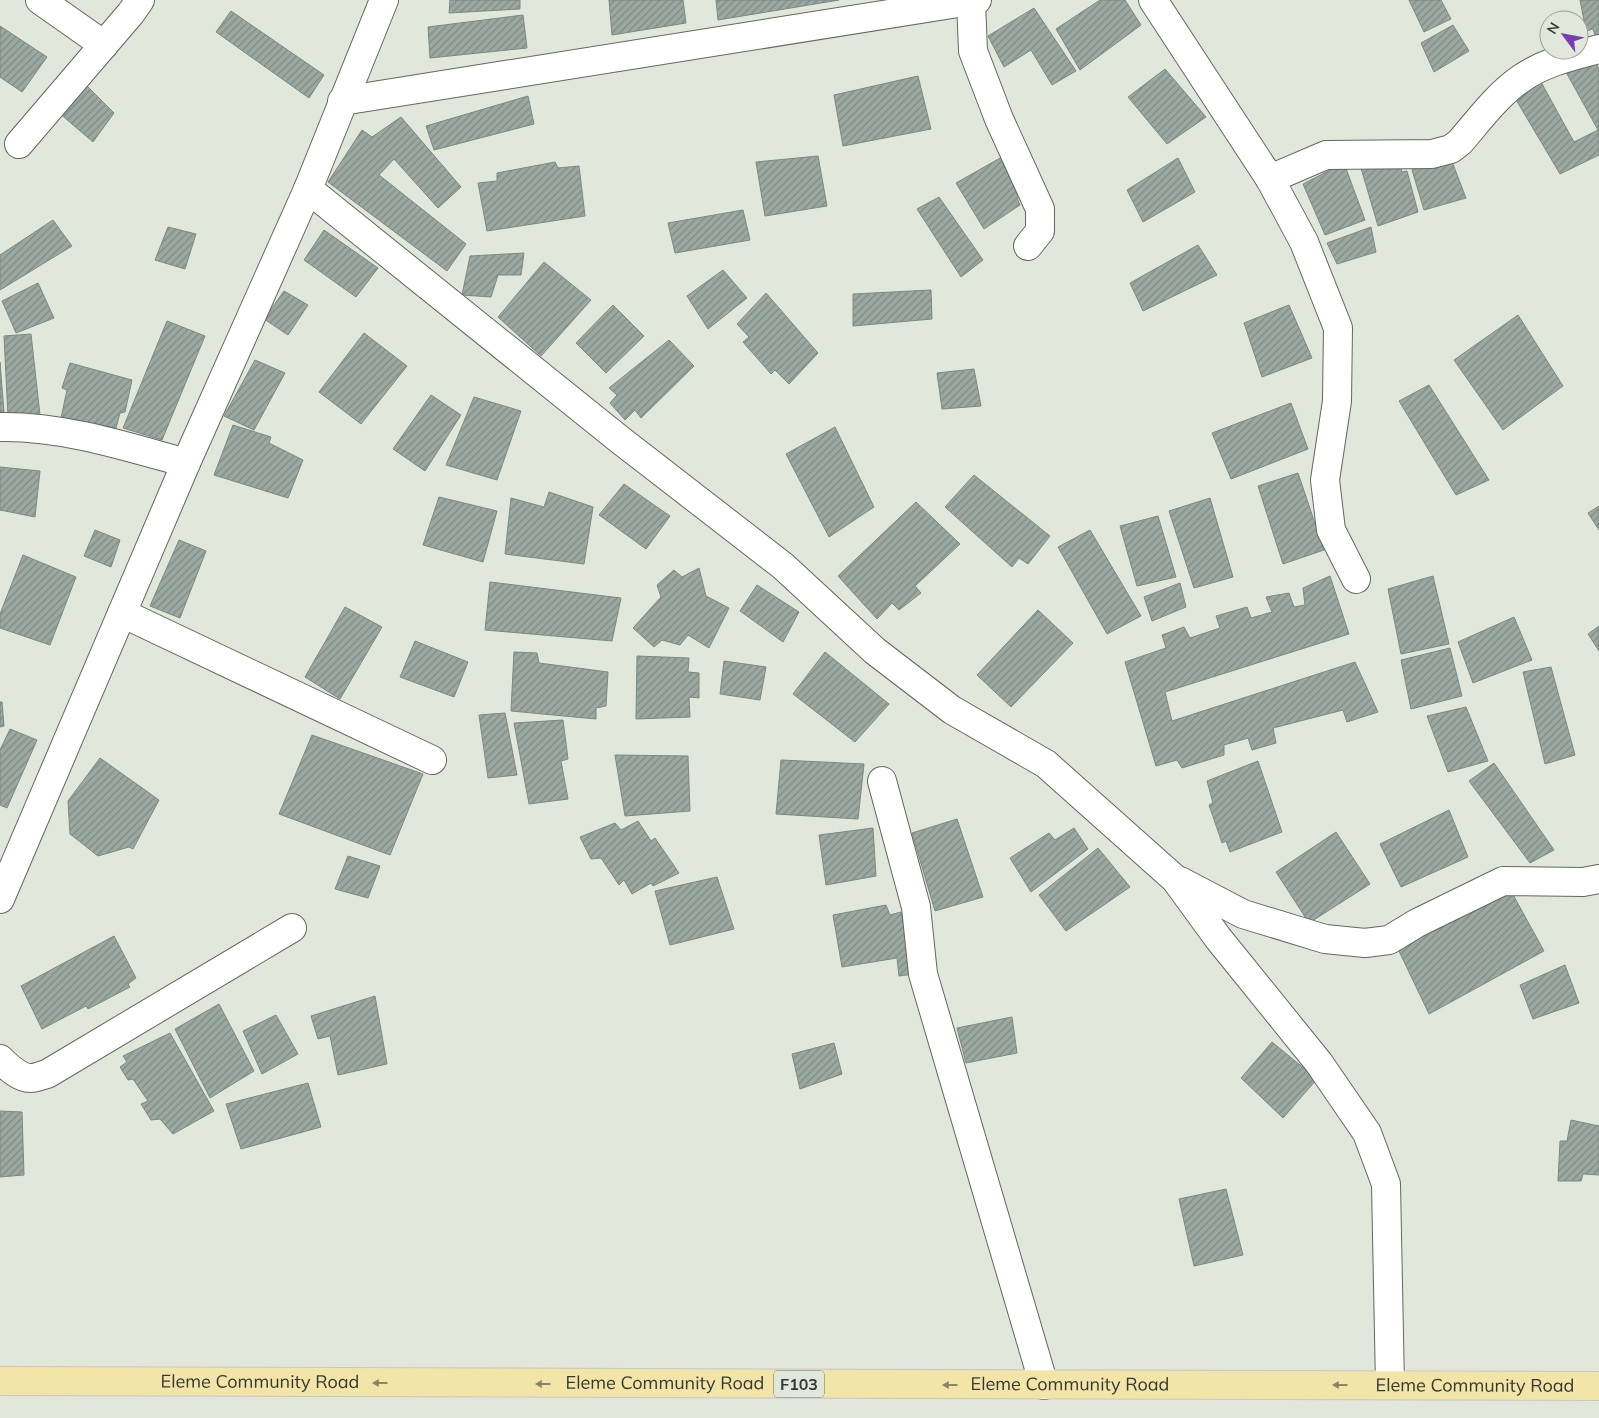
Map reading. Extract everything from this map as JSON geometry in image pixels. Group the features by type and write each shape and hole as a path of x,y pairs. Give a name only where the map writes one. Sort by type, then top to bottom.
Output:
{"main road":[{"name":"Eleme Community Road","path":"0,1382 1599,1386"}],"street":[{"path":"40,0 104,45"},
{"path":"19,144 140,0"},
{"path":"0,900 186,463 308,189 384,0"},
{"path":"1153,0 1270,179 1304,242 1338,328 1337,401 1325,480 1331,530 1356,579"},
{"path":"342,101 974,1 973,51 999,119 1040,208 1040,231 1028,246"},
{"path":"1270,179 1326,156 1432,154 1451,149 1460,142 1507,90 1523,77 1556,61 1599,49"},
{"path":"308,189 783,566 875,651 952,710 1046,764 1175,879 1218,938 1319,1064 1368,1133 1386,1184 1390,1385"},
{"path":"0,427 26,427 102,440 186,463"},
{"path":"122,613 432,760"},
{"path":"882,781 916,907 923,974 1044,1385"},
{"path":"1175,879 1243,914 1325,939 1365,943 1389,940 1417,923 1503,881 1583,882 1599,879"},
{"path":"0,1059 18,1075 31,1078 47,1074 292,928"}],"building":[{"path":"450,0 520,0 520,9 449,13"},
{"path":"609,0 683,0 686,23 612,35"},
{"path":"716,0 839,0 718,20"},
{"path":"1100,0 1125,0 1141,25 1080,70 1056,29"},
{"path":"1409,0 1441,0 1451,19 1424,32"},
{"path":"1580,0 1599,0 1599,37 1596,38 1593,29 1589,30 1589,10 1582,10"},
{"path":"1034,8 1076,71 1052,85 1031,50 1004,67 988,36"},
{"path":"231,11 324,75 309,98 216,32"},
{"path":"523,15 527,48 430,58 428,27"},
{"path":"1453,25 1469,51 1434,72 1421,43"},
{"path":"0,26 47,57 22,92 0,77"},
{"path":"1592,55 1599,69 1599,155 1560,174 1515,98 1541,82 1574,142 1598,130 1566,72 1584,60 1589,60 1589,57"},
{"path":"1165,69 1206,117 1167,144 1128,97"},
{"path":"918,76 931,129 843,146 834,95"},
{"path":"84,83 114,113 93,142 58,112"},
{"path":"528,96 534,124 434,150 426,126"},
{"path":"401,117 461,187 438,208 394,159 379,175 466,244 447,271 328,182 362,130 372,137"},
{"path":"818,156 827,206 765,216 756,162"},
{"path":"1002,157 1024,193 1017,198 1020,205 984,229 956,183"},
{"path":"1178,158 1195,192 1143,222 1127,190"},
{"path":"1451,159 1466,198 1424,210 1412,170"},
{"path":"1398,160 1402,172 1407,171 1418,212 1378,226 1361,168"},
{"path":"555,162 558,168 579,166 585,216 487,231 478,183 497,181 497,173"},
{"path":"1344,163 1365,220 1325,235 1303,184"},
{"path":"939,197 983,260 961,277 917,209"},
{"path":"743,210 750,240 675,253 668,223"},
{"path":"53,220 72,246 0,290 0,255"},
{"path":"168,227 196,234 185,269 155,260"},
{"path":"1371,227 1376,252 1337,264 1327,243"},
{"path":"324,230 378,268 356,297 304,260"},
{"path":"1198,245 1217,275 1143,311 1130,283"},
{"path":"524,253 521,275 498,275 491,297 462,295 470,256"},
{"path":"544,262 591,300 541,356 498,317"},
{"path":"723,270 747,298 708,329 687,296"},
{"path":"38,283 54,318 16,333 2,301"},
{"path":"931,290 932,319 853,326 853,294"},
{"path":"284,291 308,305 288,335 264,319"},
{"path":"766,293 818,353 789,384 775,370 771,374 743,342 749,337 737,324"},
{"path":"613,305 644,336 606,373 576,343"},
{"path":"1289,305 1312,358 1262,377 1244,323"},
{"path":"1518,315 1563,386 1503,430 1454,360"},
{"path":"167,321 205,336 162,440 123,428"},
{"path":"364,333 407,366 361,424 319,392"},
{"path":"31,334 40,415 8,417 4,336"},
{"path":"669,340 694,366 641,418 635,410 625,420 610,403 617,395 609,388"},
{"path":"255,360 285,373 254,430 224,416"},
{"path":"0,362 4,412 0,412"},
{"path":"70,363 132,380 125,412 120,413 116,428 61,418 67,390 62,388"},
{"path":"974,369 981,406 942,409 937,373"},
{"path":"1429,385 1489,480 1456,495 1399,401"},
{"path":"431,395 461,415 425,471 393,449"},
{"path":"474,397 521,411 497,480 446,465"},
{"path":"1291,403 1308,449 1231,479 1212,433"},
{"path":"233,425 271,437 269,443 303,460 288,498 214,475"},
{"path":"835,427 874,507 829,537 786,454"},
{"path":"0,467 40,471 35,517 0,510"},
{"path":"1298,473 1324,550 1283,564 1258,486"},
{"path":"974,475 1050,536 1028,564 1019,558 1012,567 945,507"},
{"path":"624,484 670,516 646,549 599,515"},
{"path":"549,492 593,507 584,564 505,554 511,498 544,507"},
{"path":"439,497 497,511 483,562 423,545"},
{"path":"1210,498 1233,577 1194,588 1169,511"},
{"path":"916,502 960,544 915,586 921,593 899,610 892,603 877,619 838,576"},
{"path":"1599,506 1599,530 1588,513"},
{"path":"1158,516 1176,577 1137,586 1120,526"},
{"path":"95,530 120,540 111,567 84,556"},
{"path":"1090,530 1141,616 1107,634 1058,547"},
{"path":"179,540 206,551 180,618 150,606"},
{"path":"23,555 76,577 50,645 0,628 0,614"},
{"path":"699,568 706,596 729,608 709,648 688,635 680,645 662,640 654,647 633,628 661,597 657,585 674,570 682,577"},
{"path":"1330,576 1349,634 1165,692 1172,721 1355,662 1378,712 1347,722 1343,710 1273,728 1276,743 1252,750 1248,738 1224,745 1224,755 1182,768 1177,760 1156,766 1125,662 1166,648 1162,635 1184,627 1190,638 1220,628 1216,616 1247,607 1251,618 1272,612 1266,597 1289,593 1294,607 1305,605 1303,588"},
{"path":"1433,576 1449,644 1401,654 1388,589"},
{"path":"490,582 621,598 612,641 485,630"},
{"path":"1180,583 1186,607 1152,621 1144,597"},
{"path":"757,585 799,612 783,642 740,611"},
{"path":"345,607 382,627 340,699 305,677"},
{"path":"1038,610 1073,643 1011,707 977,675"},
{"path":"1514,617 1532,660 1473,683 1458,642"},
{"path":"1599,626 1599,651 1588,634"},
{"path":"415,641 468,662 454,697 400,677"},
{"path":"1450,648 1462,696 1411,709 1401,660"},
{"path":"514,652 537,653 539,663 608,672 606,706 596,708 596,719 511,711"},
{"path":"825,652 889,704 855,742 793,694"},
{"path":"637,656 689,658 688,672 699,673 699,698 689,697 690,717 636,719"},
{"path":"724,661 766,667 760,700 720,694"},
{"path":"1551,667 1575,755 1545,764 1523,672"},
{"path":"0,702 2,702 4,726 0,727"},
{"path":"1466,707 1488,761 1448,772 1427,716"},
{"path":"505,713 517,775 488,778 479,715"},
{"path":"563,720 568,759 561,761 568,799 529,804 514,723"},
{"path":"10,729 37,740 7,808 0,805 0,750"},
{"path":"312,735 423,774 390,855 279,814"},
{"path":"615,755 688,756 690,811 625,816"},
{"path":"100,758 159,800 133,849 129,847 98,856 70,834 68,801"},
{"path":"781,760 864,764 858,819 776,814"},
{"path":"1258,761 1282,832 1230,852 1226,841 1222,843 1209,805 1213,803 1207,781"},
{"path":"1494,763 1554,850 1530,863 1469,781"},
{"path":"1449,810 1468,857 1401,887 1380,844"},
{"path":"957,819 983,897 935,911 912,833"},
{"path":"638,821 651,841 655,838 679,873 653,886 651,883 632,894 624,880 619,885 601,858 591,859 580,837 615,823 621,830"},
{"path":"873,828 876,876 826,885 819,835"},
{"path":"1074,828 1088,849 1031,892 1010,858 1049,833 1055,840"},
{"path":"1336,832 1370,884 1309,923 1276,872"},
{"path":"1098,848 1130,887 1066,931 1039,895"},
{"path":"348,856 380,866 368,898 335,889"},
{"path":"717,877 734,929 670,945 655,891"},
{"path":"1511,891 1544,951 1429,1014 1398,949"},
{"path":"886,905 890,915 901,912 914,974 899,976 897,958 842,967 833,915"},
{"path":"114,936 136,978 128,984 130,987 88,1009 86,1006 42,1029 21,986"},
{"path":"1565,965 1579,1003 1533,1019 1520,985"},
{"path":"375,996 387,1064 338,1075 330,1036 318,1039 311,1016"},
{"path":"219,1004 254,1071 210,1098 175,1029"},
{"path":"276,1015 298,1054 262,1074 243,1031"},
{"path":"1012,1017 1017,1053 966,1063 957,1028"},
{"path":"170,1033 214,1111 173,1134 160,1119 151,1120 141,1104 148,1101 133,1079 128,1080 120,1067 127,1062 123,1056"},
{"path":"1272,1042 1317,1079 1283,1118 1241,1078"},
{"path":"834,1043 842,1074 800,1089 792,1054"},
{"path":"308,1083 321,1127 241,1149 226,1104"},
{"path":"0,1111 22,1112 24,1175 0,1177"},
{"path":"1571,1120 1599,1126 1599,1175 1583,1174 1581,1181 1558,1181 1560,1141 1567,1141"},
{"path":"1226,1189 1243,1255 1194,1266 1179,1199"}]}
